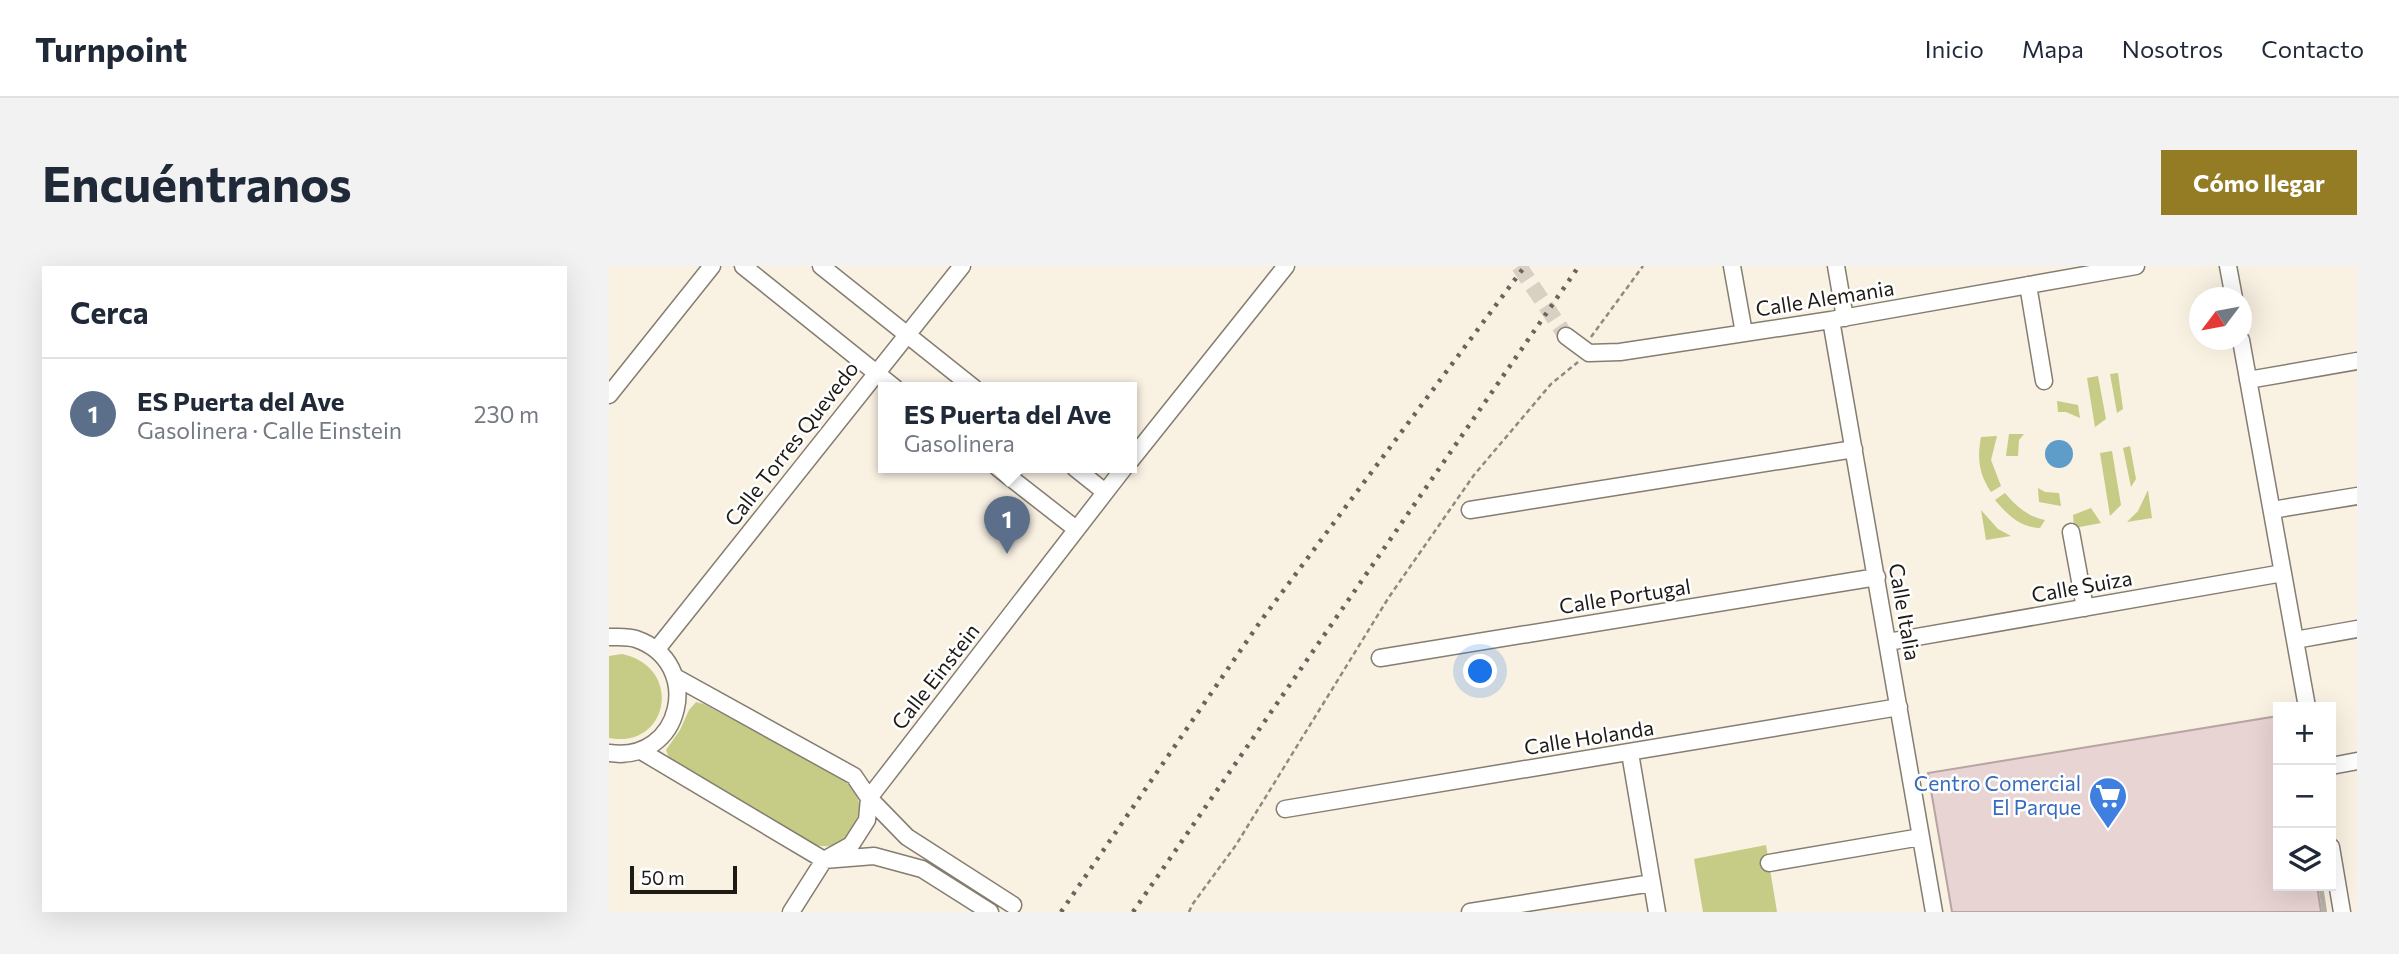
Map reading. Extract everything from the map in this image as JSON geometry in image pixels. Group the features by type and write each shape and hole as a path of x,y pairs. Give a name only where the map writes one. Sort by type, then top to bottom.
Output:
{"street":[{"path":"609,395 712,266"},
{"path":"743,266 887,382"},
{"path":"821,266 966,382"},
{"name":"Calle Torres Quevedo","path":"657,649 962,266"},
{"path":"1137,452 1286,266"},
{"path":"1732,266 1744,333"},
{"name":"Calle Italia","path":"1836,266 1838,319 1854,449 1934,912"},
{"name":"Calle Alemania","path":"1591,352 1838,319 2136,266"},
{"path":"2228,266 2232,287"},
{"path":"2028,285 2044,382"},
{"path":"1566,336 1591,352"},
{"path":"2243,350 2306,702"},
{"path":"2248,380 2357,361"},
{"path":"1470,510 1854,449"},
{"path":"1004,473 1076,529"},
{"path":"1081,473 1105,492"},
{"name":"Calle Einstein","path":"791,912 824,860 851,845 867,820 869,798 1121,473"},
{"path":"2272,510 2357,496"},
{"path":"2071,532 2085,608"},
{"name":"Calle Suiza","path":"1888,642 2283,573"},
{"name":"Calle Portugal","path":"1380,658 1877,577"},
{"path":"2295,639 2357,629"},
{"path":"609,637 633,637 657,649 677,678 854,776 869,798 907,837 1013,905"},
{"path":"609,753 641,751 665,734 678,708 677,678"},
{"name":"Calle Holanda","path":"1285,809 1899,707"},
{"path":"641,751 824,860 874,856 922,869 990,912"},
{"path":"1630,753 1657,912"},
{"path":"2336,765 2357,761"},
{"path":"1769,863 1921,836"},
{"path":"2336,876 2341,905 2357,894"},
{"path":"1470,912 1652,883"}],"path":[{"path":"1189,912 1236,845 1388,597 1474,475 1551,384 1591,352 1643,266"}],"green space":[{"path":"2118,373 2123,409 2117,413 2110,374"},
{"path":"2098,376 2106,419 2095,427 2087,378"},
{"path":"2057,401 2078,405 2080,418 2066,412 2058,412"},
{"path":"2009,434 2024,434 2019,440 2018,456 2006,456"},
{"path":"1997,436 1991,460 2001,486 1991,492 1982,472 1980,445 1981,437"},
{"path":"2130,446 2136,479 2131,487 2123,448"},
{"path":"2112,451 2121,505 2110,516 2100,453"},
{"path":"2038,488 2045,492 2059,493 2061,506 2039,502"},
{"path":"2148,490 2152,518 2127,522 2138,511"},
{"path":"2005,493 2023,510 2045,520 2040,528 2020,523 2005,511 1995,500"},
{"path":"2091,508 2101,523 2074,528 2073,515"},
{"path":"1981,510 1998,529 2011,536 1986,540"},
{"path":"622,654 642,662 655,674 661,689 661,705 656,720 645,731 629,738 609,738 609,656"},
{"path":"696,702 849,784 856,793 859,811 849,833 837,844 813,845 670,760 666,750"},
{"path":"1766,845 1777,912 1703,912 1694,859"}],"water":[{"path":"2059,440 2069,444 2073,454 2069,464 2059,468 2049,464 2045,454 2049,444"}],"building":[{"name":"Centro Comercial El Parque","path":"2273,717 2273,891 2318,891 2321,912 1952,912 1928,773"}],"tunnel":[{"path":"1519,266 1566,336"}],"railway":[{"path":"1061,912 1260,622 1525,266"},
{"path":"1133,912 1579,266"}],"place":[{"name":"ES Puerta del Ave","path":"1007,554"},
{"name":"Centro Comercial El Parque","path":"2108,830"}]}
